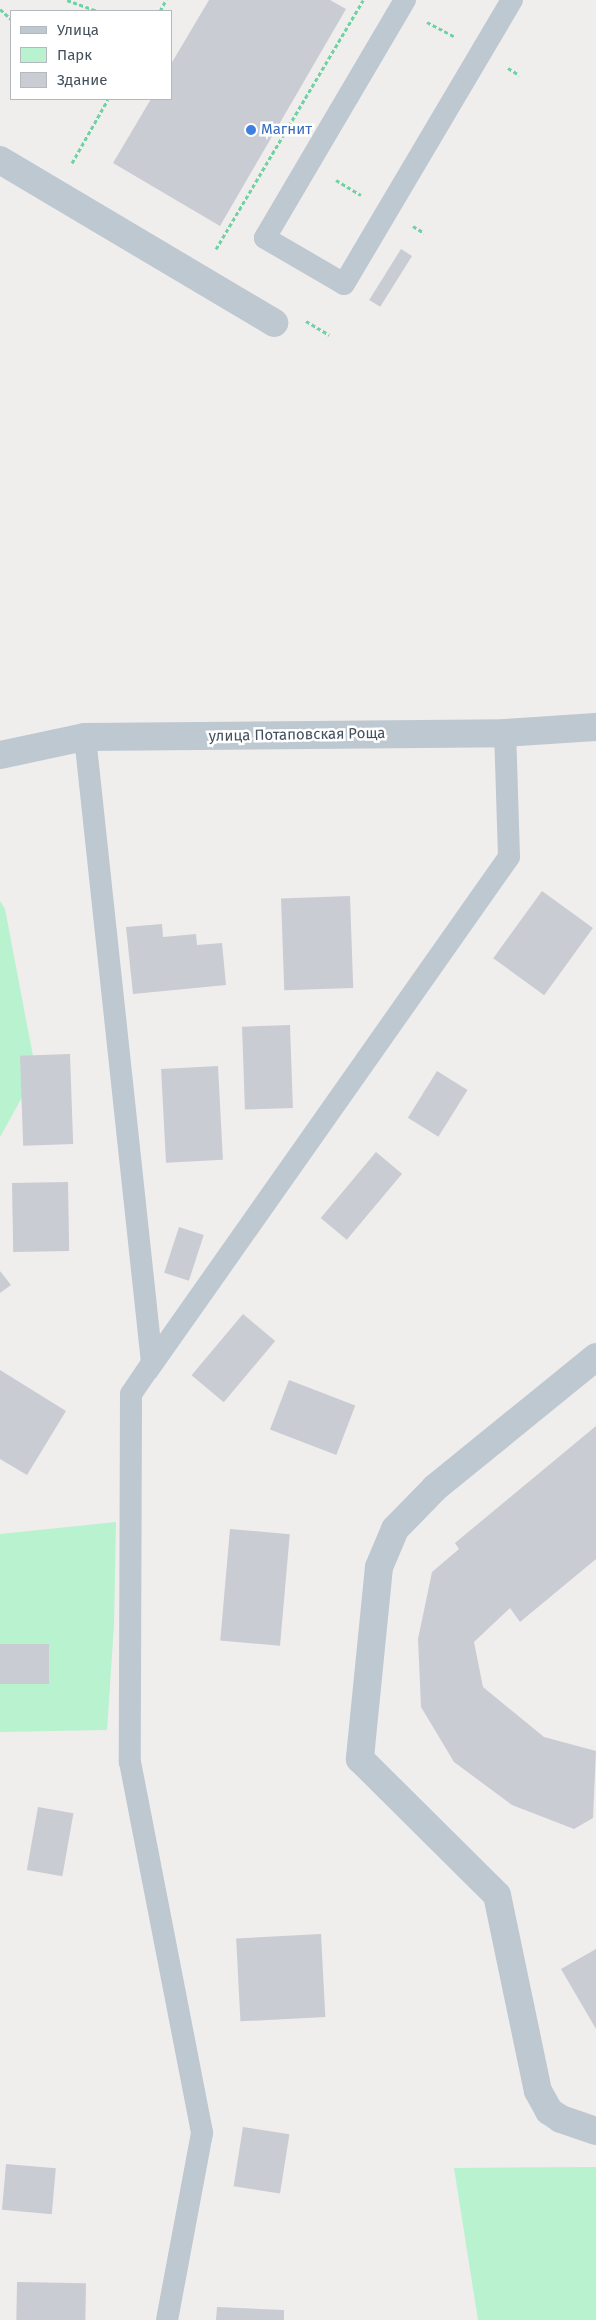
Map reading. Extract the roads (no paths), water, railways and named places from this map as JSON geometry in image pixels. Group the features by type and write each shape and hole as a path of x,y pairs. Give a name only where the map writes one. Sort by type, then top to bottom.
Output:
{"street":[{"path":"0,160 274,323"},
{"name":"улица Потаповская Роща","path":"0,755 85,737 505,733 596,727"},
{"path":"596,1357 435,1488 395,1529 378,1567 360,1759 497,1895 538,2091 549,2111 561,2119 596,2131"}],"lane":[{"path":"405,0 265,238 344,284 512,0"},
{"path":"131,1394 509,857 505,733"},
{"path":"85,737 152,1363 131,1394 130,1762 202,2133 167,2320"}],"place":[{"name":"Магнит","path":"251,130"}]}
